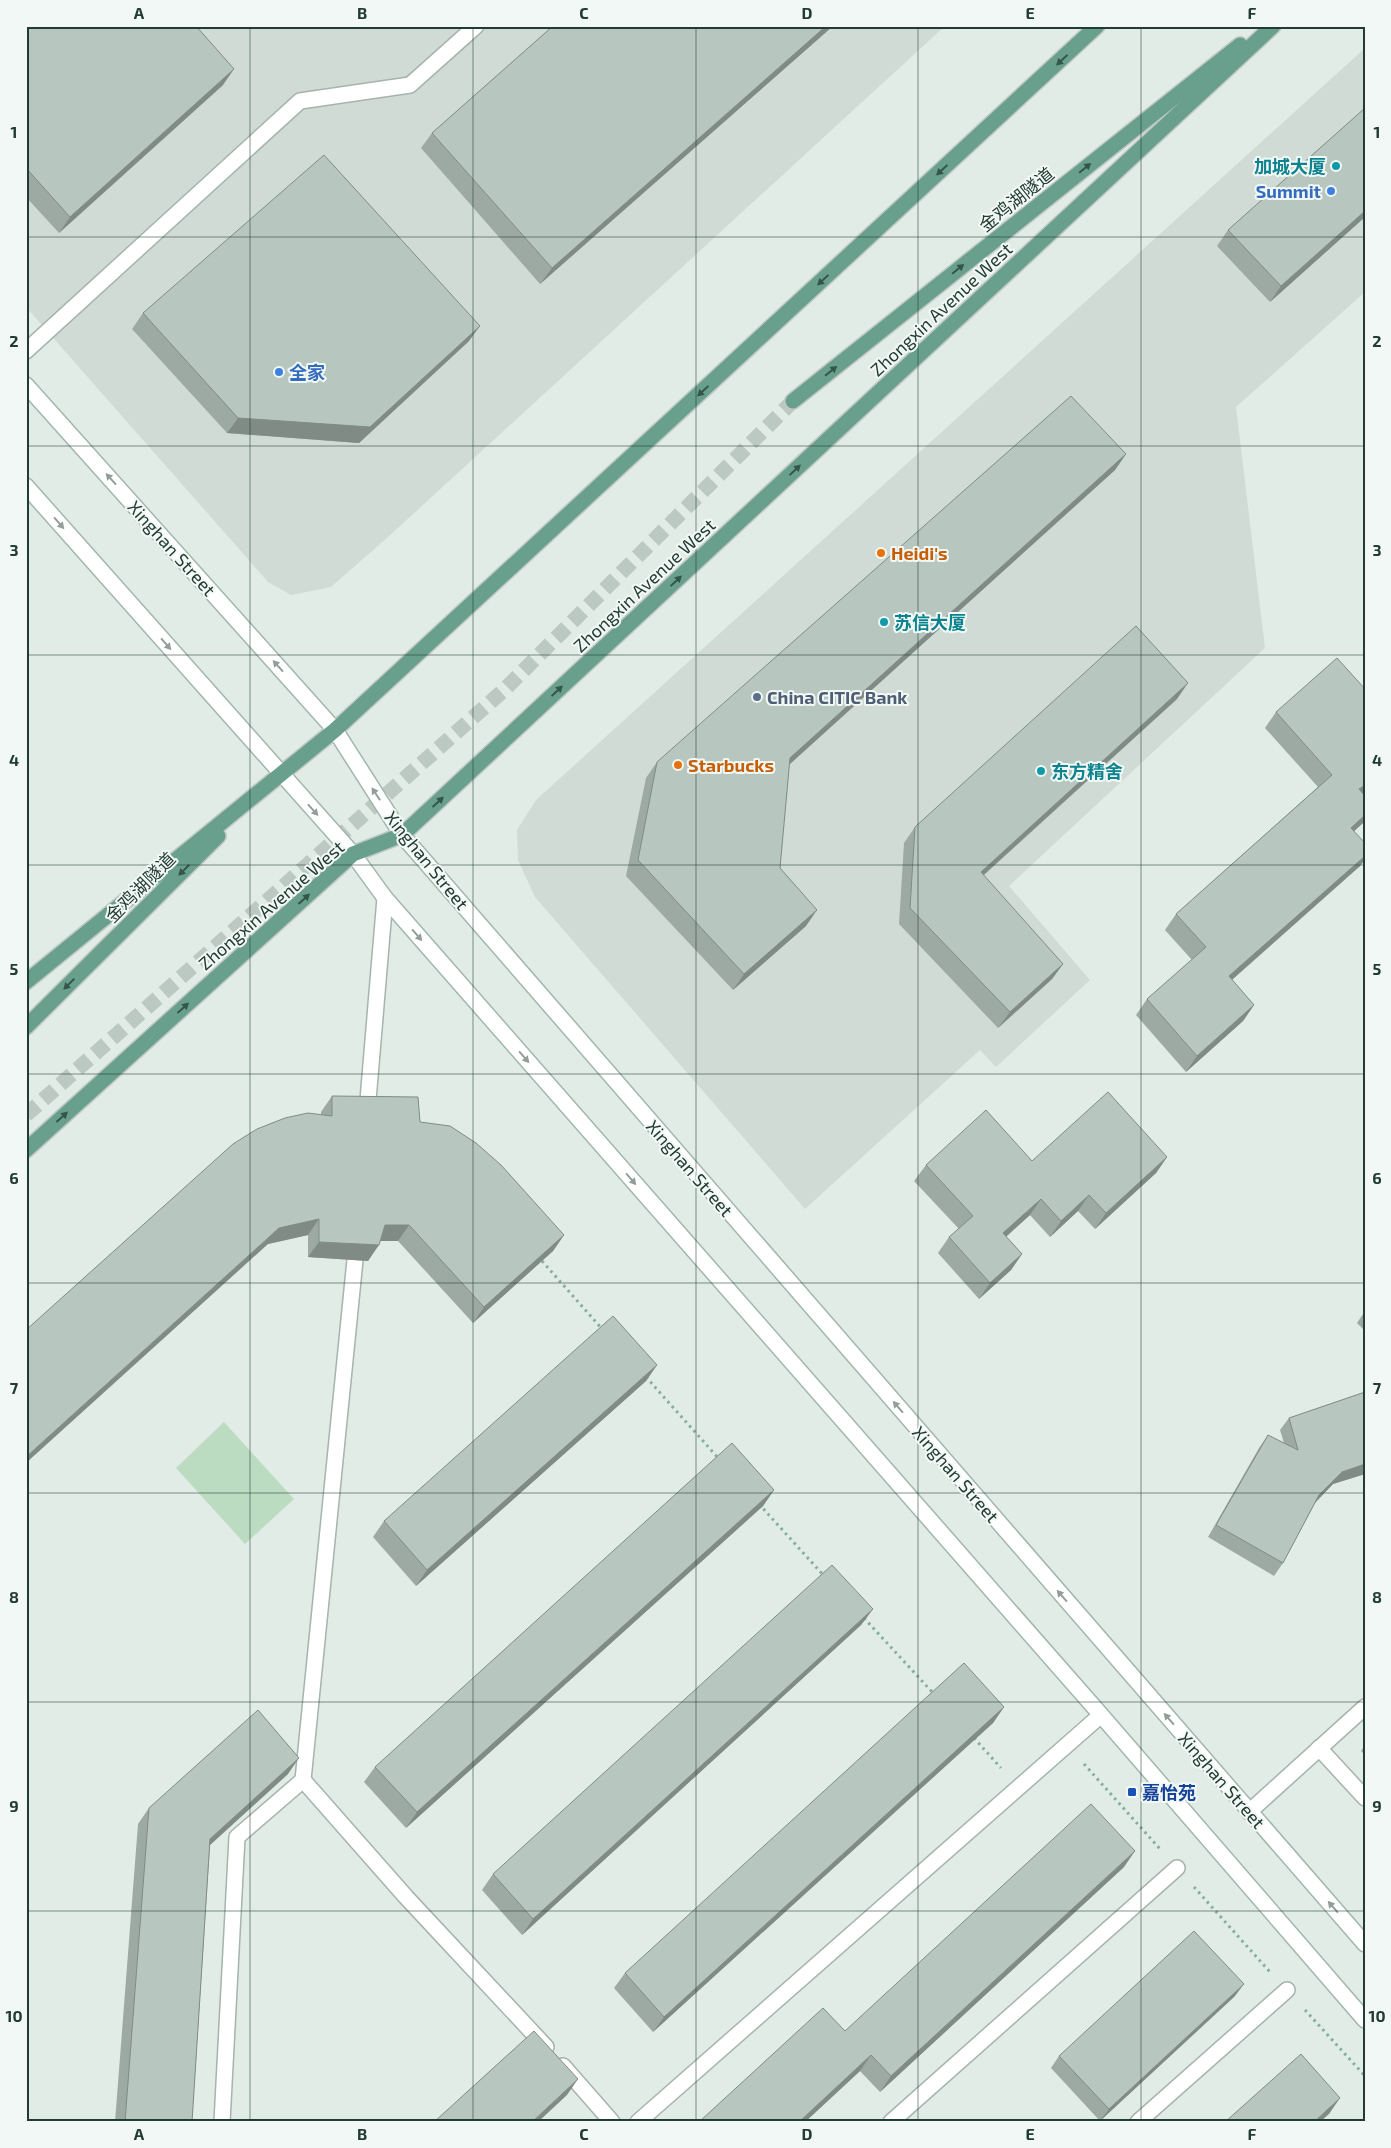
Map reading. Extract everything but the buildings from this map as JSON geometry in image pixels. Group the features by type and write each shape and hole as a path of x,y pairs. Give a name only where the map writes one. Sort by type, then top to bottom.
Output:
{"main road":[{"path":"26,351 300,102 410,85 476,26"},
{"path":"26,982 335,730 1097,26"},
{"name":"金鸡湖隧道","path":"793,401 1263,26"},
{"name":"Zhongxin Avenue West","path":"26,1150 353,854 402,835 1273,26"},
{"name":"Xinghan Street","path":"26,385 335,730 402,835 1365,1944"},
{"path":"26,486 353,854 385,898 1101,1715 1365,2020"},
{"name":"金鸡湖隧道","path":"26,1027 281,774"},
{"path":"367,1112 385,898"},
{"path":"222,2122 237,1837 303,1780 355,1260"},
{"path":"1249,1812 1365,1706"},
{"path":"638,2122 1101,1715"},
{"path":"1319,1748 1365,1798"},
{"path":"303,1780 406,1897 518,2016 612,2122"},
{"path":"891,2122 1177,1868"},
{"path":"1138,2122 1287,1990"}],"path":[{"path":"542,1261 607,1334"},
{"path":"639,1370 724,1465"},
{"path":"757,1501 828,1580"},
{"path":"861,1615 940,1700"},
{"path":"972,1736 1019,1787"},
{"path":"1067,1745 1365,2076"}],"shaded area":[{"path":"26,26 945,26 388,537 331,587 291,595 268,582 26,307"},
{"path":"1365,48 1365,292 1236,407 1265,648 1009,886 1090,980 996,1067 980,1050 805,1209 535,897 518,860 517,830 536,800"}],"green space":[{"path":"224,1422 294,1499 245,1544 176,1468"}],"tunnel":[{"path":"26,1115 504,690 793,401"}],"place":[{"name":"加城大厦","path":"1336,166"},
{"name":"Summit","path":"1331,191"},
{"name":"全家","path":"279,372"},
{"name":"Heidi's","path":"881,553"},
{"name":"苏信大厦","path":"884,622"},
{"name":"China CITIC Bank","path":"757,697"},
{"name":"Starbucks","path":"678,765"},
{"name":"东方精舍","path":"1041,771"},
{"name":"嘉怡苑","path":"1132,1792"}]}
